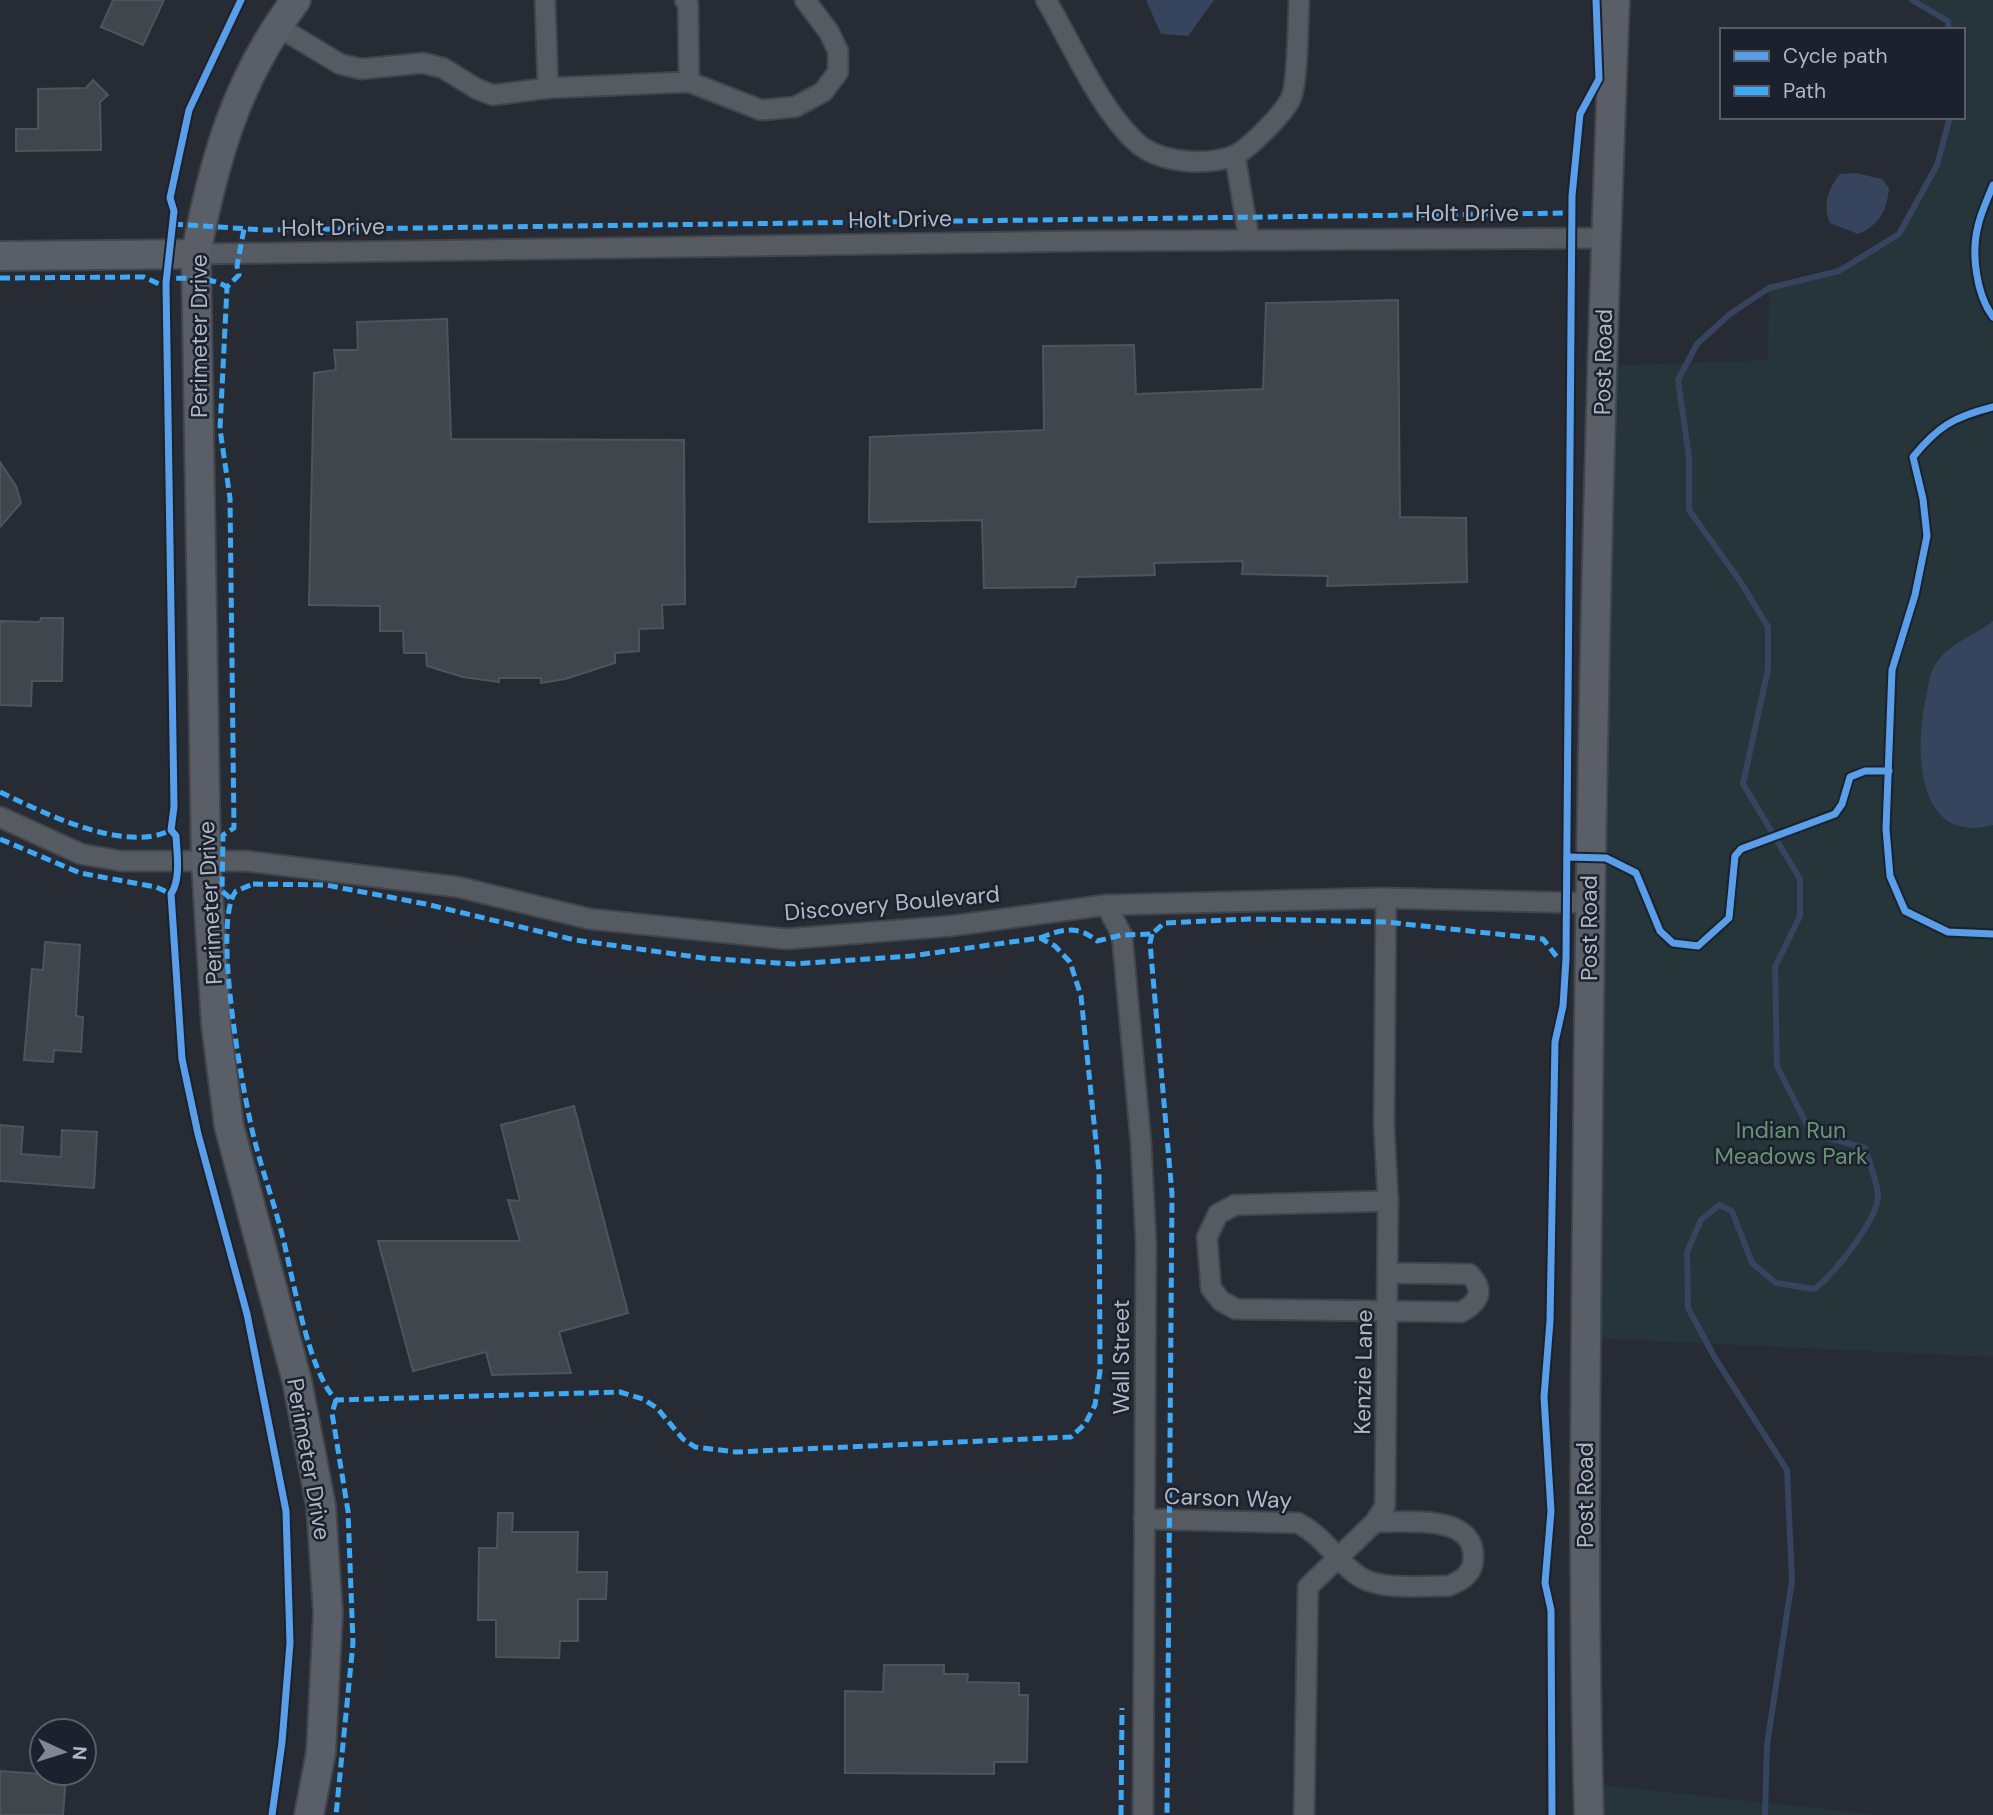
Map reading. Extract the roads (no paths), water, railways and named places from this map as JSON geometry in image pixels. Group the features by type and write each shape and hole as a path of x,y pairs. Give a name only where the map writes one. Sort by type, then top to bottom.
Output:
{"street":[{"name":"Perimeter Drive","path":"296,0 277,26 244,83 210,179 196,254 206,861 216,1025 229,1126 297,1381 321,1506 328,1613 321,1752 309,1815"},
{"path":"545,0 548,88"},
{"path":"685,0 688,4 689,82"},
{"path":"277,26 340,65 360,69 423,62 443,68 477,89 493,95 548,88 689,82 761,110 795,107 823,92 838,72 838,51 830,32 805,0"},
{"path":"1046,0 1104,105 1137,143 1159,158 1184,162 1234,156 1267,128 1291,99 1299,0"},
{"name":"Post Road","path":"1589,1815 1584,1476 1588,903 1605,238 1615,0"},
{"path":"1234,156 1249,239"},
{"name":"Holt Drive","path":"196,254 1249,239 1605,238"},
{"path":"0,256 196,254"},
{"name":"Discovery Boulevard","path":"0,817 80,854 121,861 246,861 458,887 590,919 786,939 951,926 1106,905 1387,898 1588,903"},
{"name":"Kenzie Lane","path":"1304,1815 1308,1587 1376,1522 1385,1506 1388,1310 1388,1201 1384,1125 1387,898"},
{"name":"Wall Street","path":"1106,905 1122,934 1141,1144 1146,1242 1143,1815"},
{"path":"1388,1201 1235,1205 1218,1214 1207,1237 1211,1288 1221,1301 1236,1309 1461,1312 1474,1305 1480,1294 1478,1282 1468,1274 1388,1273"},
{"name":"Carson Way","path":"1144,1519 1298,1523 1317,1533 1358,1576 1373,1583 1448,1586 1459,1582 1468,1574 1473,1562 1471,1546 1462,1531 1446,1524 1376,1522"}],"water":[{"path":"1146,0 1214,0 1188,36 1161,34"},
{"path":"1856,173 1882,179 1889,188 1886,204 1877,222 1858,234 1830,223 1826,210 1829,191 1840,174"},
{"path":"1993,621 1993,825 1968,828 1948,821 1935,807 1926,788 1922,766 1922,719 1931,674 1939,659 1953,646"}],"waterway":[{"path":"1912,0 1948,21 1949,28"},
{"path":"1765,1815 1767,1745 1792,1580 1787,1470 1715,1358 1688,1308 1687,1252 1701,1220 1719,1205 1732,1211 1752,1263 1776,1283 1814,1289 1832,1273 1863,1232 1878,1196 1865,1148 1811,1133 1777,1066 1775,967 1800,916 1800,879 1743,784 1768,669 1768,627 1740,581 1689,510 1689,457 1678,380 1697,344 1730,314 1769,288 1839,271 1899,234 1937,165 1949,119"}],"park label":[{"name":"Indian Run Meadows Park","path":"1791,1143"}]}
